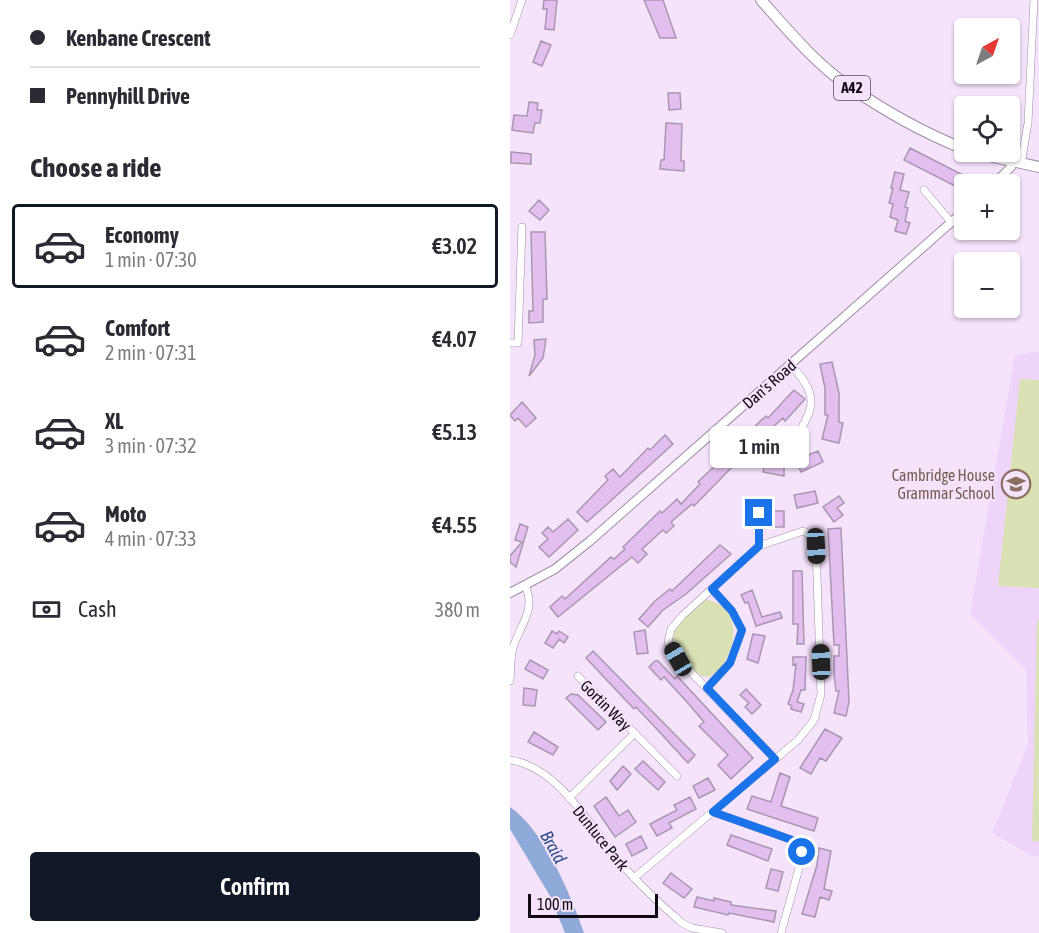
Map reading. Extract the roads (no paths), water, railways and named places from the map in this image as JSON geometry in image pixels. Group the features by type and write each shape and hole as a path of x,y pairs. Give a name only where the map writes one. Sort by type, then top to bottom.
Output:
{"main road":[{"name":"A42","path":"761,0 823,65 846,85 934,137 954,145"},
{"path":"1013,162 1039,168"}],"street":[{"path":"510,35 522,0"},
{"path":"1004,174 1017,163 1028,123 1034,0"},
{"path":"924,190 951,222"},
{"name":"Dan's Road","path":"510,593 555,569 590,542 954,219"},
{"path":"510,343 518,343 522,227"},
{"path":"791,365 810,388 812,400 808,417 795,438"},
{"path":"759,513 759,546"},
{"path":"634,878 775,759 811,725 817,714 821,694 816,546 808,532 800,531 759,546 670,629 668,642 678,659 775,759"},
{"path":"510,681 512,652 530,604 530,595 525,586"},
{"path":"707,688 730,663 742,630 732,611 712,589"},
{"name":"Gortin Way","path":"578,676 677,776"},
{"name":"Gortin Way","path":"569,798 635,734"},
{"name":"Dunluce Park","path":"510,760 542,772 569,798 634,878 685,926 722,933"},
{"path":"713,812 792,840 800,847 801,861 781,933"}],"water":[{"path":"510,807 534,831 554,864 572,900 584,933 565,933 550,896 510,829"}],"place":[{"name":"Cambridge House Grammar School","path":"1016,484"}],"water label":[{"name":"Braid","path":"553,847"}]}
